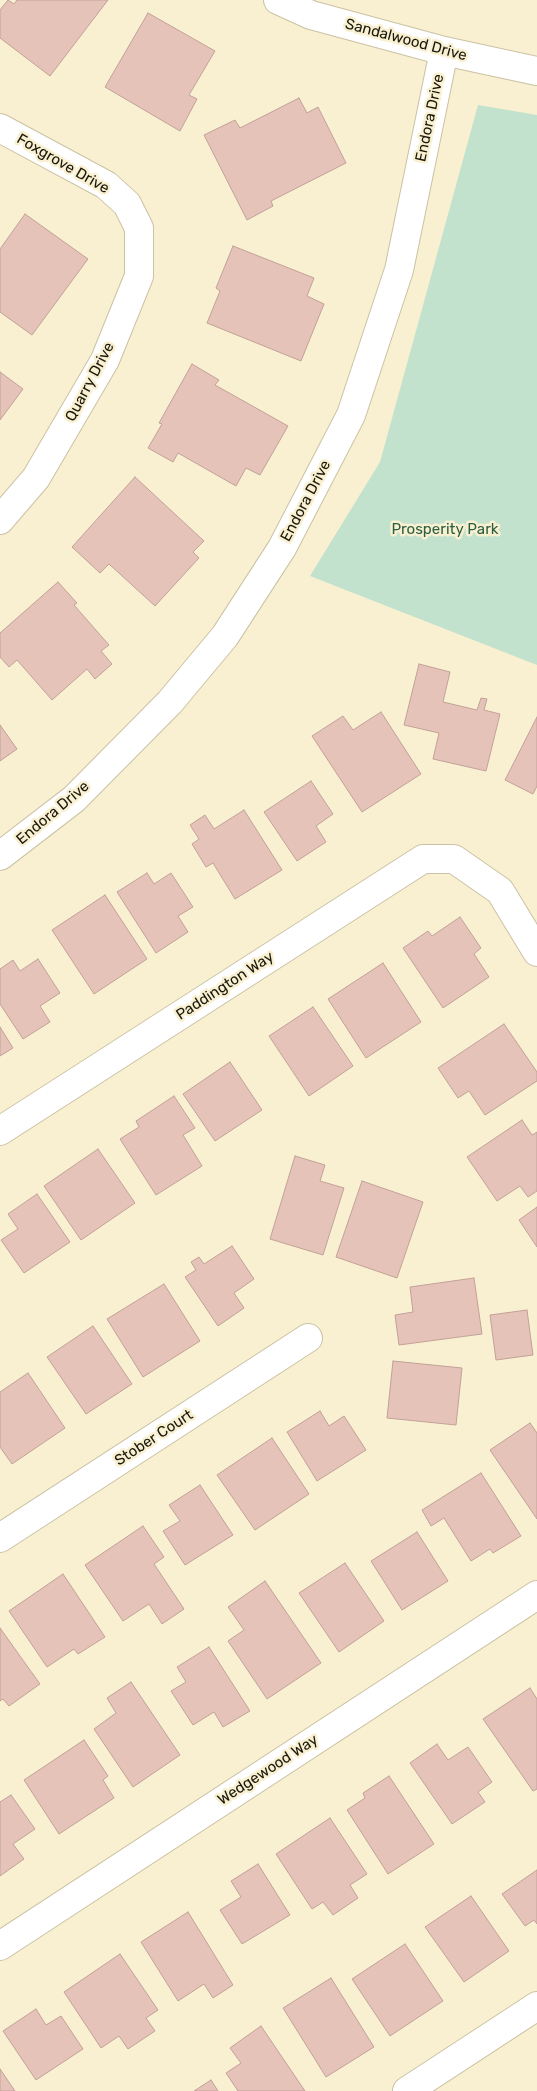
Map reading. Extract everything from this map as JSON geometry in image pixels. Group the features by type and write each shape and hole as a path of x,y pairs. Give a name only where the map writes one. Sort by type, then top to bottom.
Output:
{"street":[{"name":"Sandalwood Drive","path":"278,0 311,14 444,51 537,71"},
{"name":"Endora Drive","path":"0,856 74,799 170,702 225,636 282,548 351,416 399,270 444,51"},
{"name":"Foxgrove Drive","path":"0,128 106,185 127,204 139,228"},
{"name":"Quarry Drive","path":"0,520 36,478 105,360 139,276 139,228"},
{"name":"Paddington Way","path":"0,1131 423,859 454,859 500,890 537,952"},
{"name":"Stober Court","path":"0,1538 308,1338"},
{"name":"Wedgewood Way","path":"0,1946 537,1595"},
{"path":"407,2091 537,2006"}],"green space":[{"name":"Prosperity Park","path":"478,105 537,115 537,665 310,576 380,462"}],"building":[{"path":"8,0 14,4 17,0 108,0 50,76 0,38 0,10"},
{"path":"148,13 215,51 189,95 197,99 180,131 105,87"},
{"path":"299,98 307,113 318,107 346,163 271,201 273,206 247,220 204,135 235,120 240,128"},
{"path":"25,214 88,259 32,335 0,312 0,249"},
{"path":"233,246 314,278 307,296 324,304 301,361 207,323 220,291 216,288"},
{"path":"192,364 219,380 215,385 288,426 260,475 246,468 236,486 178,453 173,462 148,448 162,424 159,423"},
{"path":"0,372 23,389 0,420"},
{"path":"135,477 204,541 193,552 199,558 155,606 109,564 100,573 72,547"},
{"path":"58,582 77,603 74,605 109,645 101,651 112,664 95,679 87,669 52,700 17,660 9,667 0,657 0,633"},
{"path":"419,664 450,672 443,702 477,710 481,698 487,699 484,710 500,714 486,771 433,759 439,733 404,725"},
{"path":"381,712 421,774 362,812 312,736 343,716 353,730"},
{"path":"537,717 537,786 533,794 505,780"},
{"path":"0,725 17,749 0,761"},
{"path":"311,781 333,814 316,826 326,842 297,861 264,812"},
{"path":"244,810 282,870 235,899 213,863 206,867 192,844 199,839 190,825 205,815 214,829"},
{"path":"147,873 154,884 171,873 193,907 178,916 188,932 156,953 117,892"},
{"path":"105,895 147,959 94,994 52,930"},
{"path":"460,917 481,948 474,954 489,977 443,1008 403,948 428,931 432,936"},
{"path":"38,959 60,993 40,1006 50,1022 23,1039 0,1004 0,969 13,960 20,971"},
{"path":"383,963 421,1022 366,1058 328,999"},
{"path":"313,1007 353,1066 309,1096 269,1036"},
{"path":"504,1024 537,1072 537,1081 485,1115 469,1091 458,1098 438,1068"},
{"path":"0,1027 13,1048 0,1056"},
{"path":"230,1062 262,1110 215,1141 183,1094"},
{"path":"174,1096 195,1128 183,1135 202,1166 156,1195 120,1139 139,1127 136,1121"},
{"path":"522,1120 532,1135 537,1132 537,1191 528,1197 520,1186 497,1201 467,1157"},
{"path":"98,1149 135,1203 81,1240 44,1186"},
{"path":"295,1156 325,1165 320,1181 344,1188 323,1255 270,1239"},
{"path":"362,1181 423,1202 397,1278 336,1257"},
{"path":"37,1194 70,1242 24,1273 1,1240 18,1229 8,1214"},
{"path":"537,1207 537,1247 519,1220"},
{"path":"232,1246 254,1279 234,1293 244,1308 218,1326 185,1277 196,1270 191,1262 199,1257 204,1264"},
{"path":"474,1278 482,1334 399,1345 395,1315 413,1312 410,1287"},
{"path":"164,1284 200,1341 143,1377 107,1319"},
{"path":"527,1310 533,1355 496,1360 490,1315"},
{"path":"93,1326 132,1384 86,1414 47,1357"},
{"path":"393,1361 462,1368 456,1425 387,1418"},
{"path":"28,1373 65,1428 12,1464 0,1447 0,1392"},
{"path":"320,1411 329,1426 344,1416 366,1450 317,1481 287,1432"},
{"path":"530,1423 537,1433 537,1519 490,1450"},
{"path":"272,1438 309,1494 255,1530 217,1475"},
{"path":"481,1473 521,1536 493,1553 490,1549 471,1561 444,1518 431,1526 422,1510"},
{"path":"200,1485 233,1535 185,1565 163,1531 180,1521 169,1505"},
{"path":"143,1526 164,1557 154,1564 184,1609 162,1624 149,1604 123,1621 85,1565"},
{"path":"417,1532 448,1581 402,1610 371,1561"},
{"path":"345,1563 384,1621 339,1652 299,1593"},
{"path":"63,1574 105,1637 78,1654 74,1649 47,1667 9,1611"},
{"path":"265,1581 321,1663 267,1699 228,1641 244,1630 228,1607"},
{"path":"0,1628 40,1684 9,1706 3,1699 0,1701"},
{"path":"209,1647 250,1711 223,1727 214,1712 193,1725 171,1691 186,1682 177,1667"},
{"path":"131,1682 180,1755 133,1787 94,1729 116,1713 107,1698"},
{"path":"530,1688 537,1699 537,1789 533,1791 483,1719"},
{"path":"84,1740 108,1776 103,1780 114,1798 59,1834 24,1780"},
{"path":"437,1744 448,1760 468,1747 492,1782 478,1792 485,1802 452,1824 410,1763"},
{"path":"389,1776 434,1844 388,1874 347,1810 365,1798 363,1793"},
{"path":"11,1795 35,1829 13,1844 24,1859 0,1876 0,1802"},
{"path":"330,1818 367,1874 350,1885 358,1898 333,1915 323,1902 312,1909 276,1854"},
{"path":"258,1864 290,1915 242,1944 220,1910 241,1897 231,1881"},
{"path":"537,1870 537,1924 534,1920 525,1926 502,1894"},
{"path":"471,1896 509,1951 464,1982 425,1927"},
{"path":"188,1912 233,1985 213,1998 204,1984 178,2001 141,1942"},
{"path":"405,1944 443,2001 390,2036 352,1979"},
{"path":"120,1954 158,2010 146,2018 155,2031 128,2049 119,2036 101,2048 64,1992"},
{"path":"331,1978 374,2047 326,2077 283,2008"},
{"path":"36,2009 46,2025 61,2016 83,2049 36,2080 3,2031"},
{"path":"261,2026 305,2091 238,2091 226,2073 241,2063 230,2048"},
{"path":"0,2069 15,2091 0,2091"},
{"path":"211,2080 218,2091 194,2091"}]}
